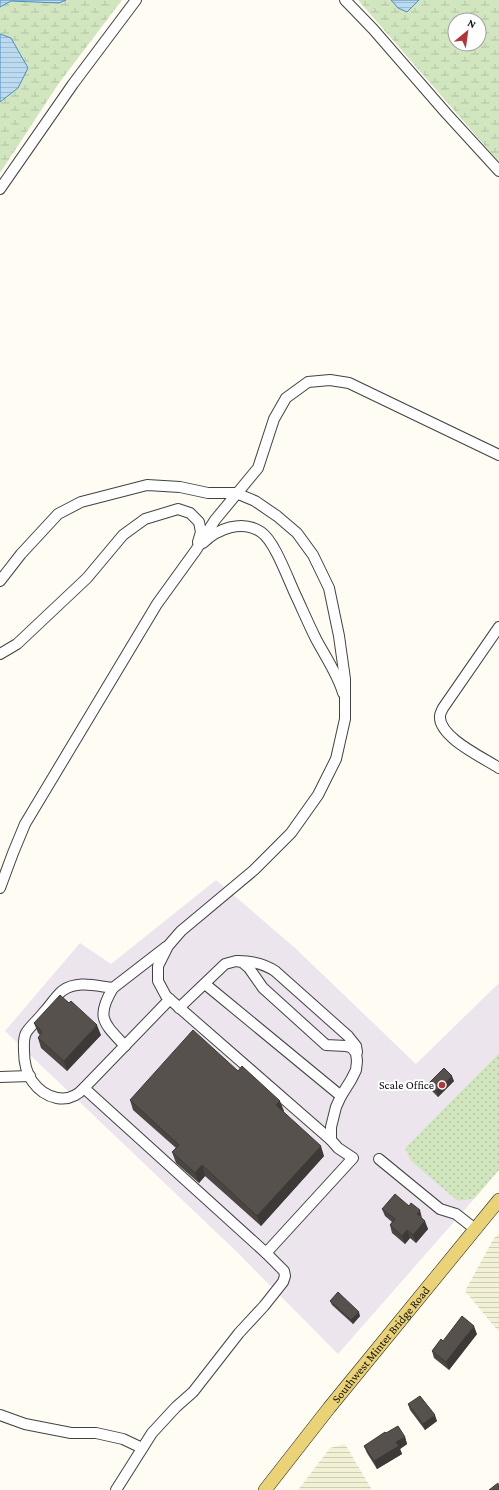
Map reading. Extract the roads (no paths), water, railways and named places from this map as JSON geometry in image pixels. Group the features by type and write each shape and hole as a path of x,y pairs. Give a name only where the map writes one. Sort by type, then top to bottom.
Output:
{"main road":[{"name":"Southwest Minter Bridge Road","path":"265,1490 329,1408 499,1200"}],"lane":[{"path":"0,189 73,84 136,0"},
{"path":"345,0 373,29 446,113 497,164"},
{"path":"0,888 25,824 157,604 196,550 215,520 258,468 274,419 286,398 308,382 330,380 348,382 499,455"},
{"path":"0,581 21,554 58,514 80,502 147,485 180,487 208,494 236,493 255,501 277,516 297,533 313,555 329,588 339,636 345,679 345,719 336,760 318,795 291,833 254,870 181,931 168,946 112,988 102,1014 106,1026 125,1046"},
{"path":"0,654 16,644 87,578 123,535 145,519 178,509 190,513 199,522 201,532 196,550"},
{"path":"196,550 208,538 237,526 252,527 261,532 270,542 323,653 336,675 345,705"},
{"path":"499,627 443,708 440,717 442,725 448,734 463,746 499,768"},
{"path":"168,946 158,966 158,981 166,996 332,1140 338,1148 353,1158 266,1253"},
{"path":"179,1008 225,964 236,960 257,962 266,965 275,971 348,1036 356,1046 358,1053 356,1070 340,1096 331,1127 332,1140"},
{"path":"236,960 242,962 249,968 263,988 326,1045 351,1047 356,1053 357,1062"},
{"path":"205,984 340,1096"},
{"path":"112,988 72,985 61,992 26,1034 24,1043 24,1062 30,1076 38,1086 56,1098 66,1099 78,1094 170,999"},
{"path":"0,1077 30,1076"},
{"path":"84,1088 266,1253 284,1271 285,1276 283,1282 264,1306 239,1333 193,1392 176,1407 152,1433 116,1490"},
{"path":"379,1159 440,1209 456,1214 475,1229"},
{"path":"0,1415 25,1424 71,1433 96,1433 122,1439 142,1448"}],"water":[{"path":"0,0 66,0 59,3 11,1 0,7"},
{"path":"391,0 419,0 407,12 398,8"},
{"path":"0,34 11,38 28,68 18,88 0,102"}],"place":[{"name":"Scale Office","path":"442,1085"}]}
